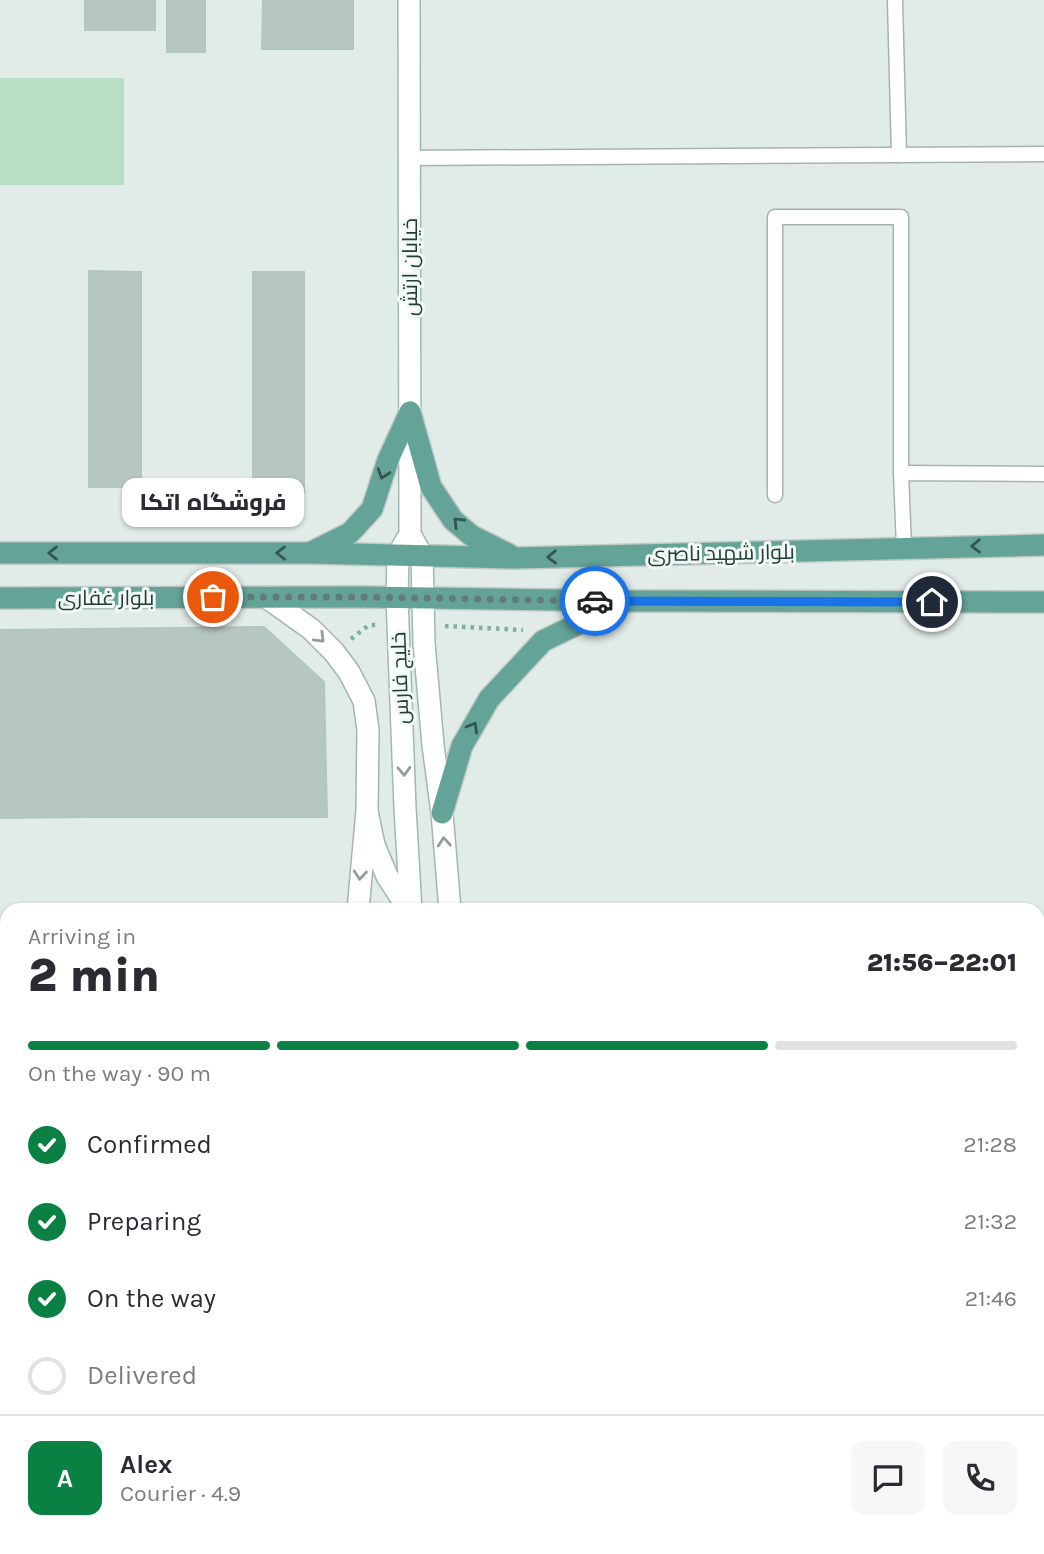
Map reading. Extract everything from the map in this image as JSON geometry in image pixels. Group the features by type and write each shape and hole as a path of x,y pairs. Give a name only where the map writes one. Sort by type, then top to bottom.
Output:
{"main road":[{"name":"خیابان ارتش","path":"409,0 410,534"},
{"path":"310,553 350,533 372,509 388,460 410,412"},
{"path":"410,412 431,488 453,520 472,536 515,558"},
{"name":"خلیج فارس","path":"410,534 398,555 397,598 410,903"},
{"name":"خلیج فارس","path":"410,534 422,556 424,643 449,903"},
{"name":"بلوار شهید ناصری","path":"398,555 515,558 1044,545"},
{"path":"0,553 398,555"},
{"path":"266,597 311,629 334,652 349,672 364,701 368,730 366,811 359,903"},
{"name":"بلوار غفاری","path":"0,598 422,598"},
{"path":"422,598 1044,603"},
{"path":"442,814 462,746 489,699 543,642 624,601"},
{"path":"366,811 374,845 387,876 405,903"}],"lane":[{"path":"895,0 899,155"},
{"path":"410,158 1044,154"},
{"path":"775,495 775,217 901,217 901,473 904,548"},
{"path":"901,473 1044,474"}],"green space":[{"path":"0,78 124,78 124,185 0,185"}],"building":[{"path":"85,0 155,0 155,30 85,30"},
{"path":"167,0 205,0 205,52 167,52"},
{"path":"263,0 353,0 353,49 262,49"},
{"path":"89,271 141,272 141,487 89,487"},
{"path":"253,272 304,272 304,492 253,492"},
{"path":"264,627 324,682 327,817 88,817 85,629"},
{"path":"85,629 88,817 0,818 0,630"}],"way so far":[{"path":"213,597 595,601"}],"place":[{"name":"فروشگاه اتکا","path":"213,597"}],"route":[{"path":"595,601 932,602"}]}
